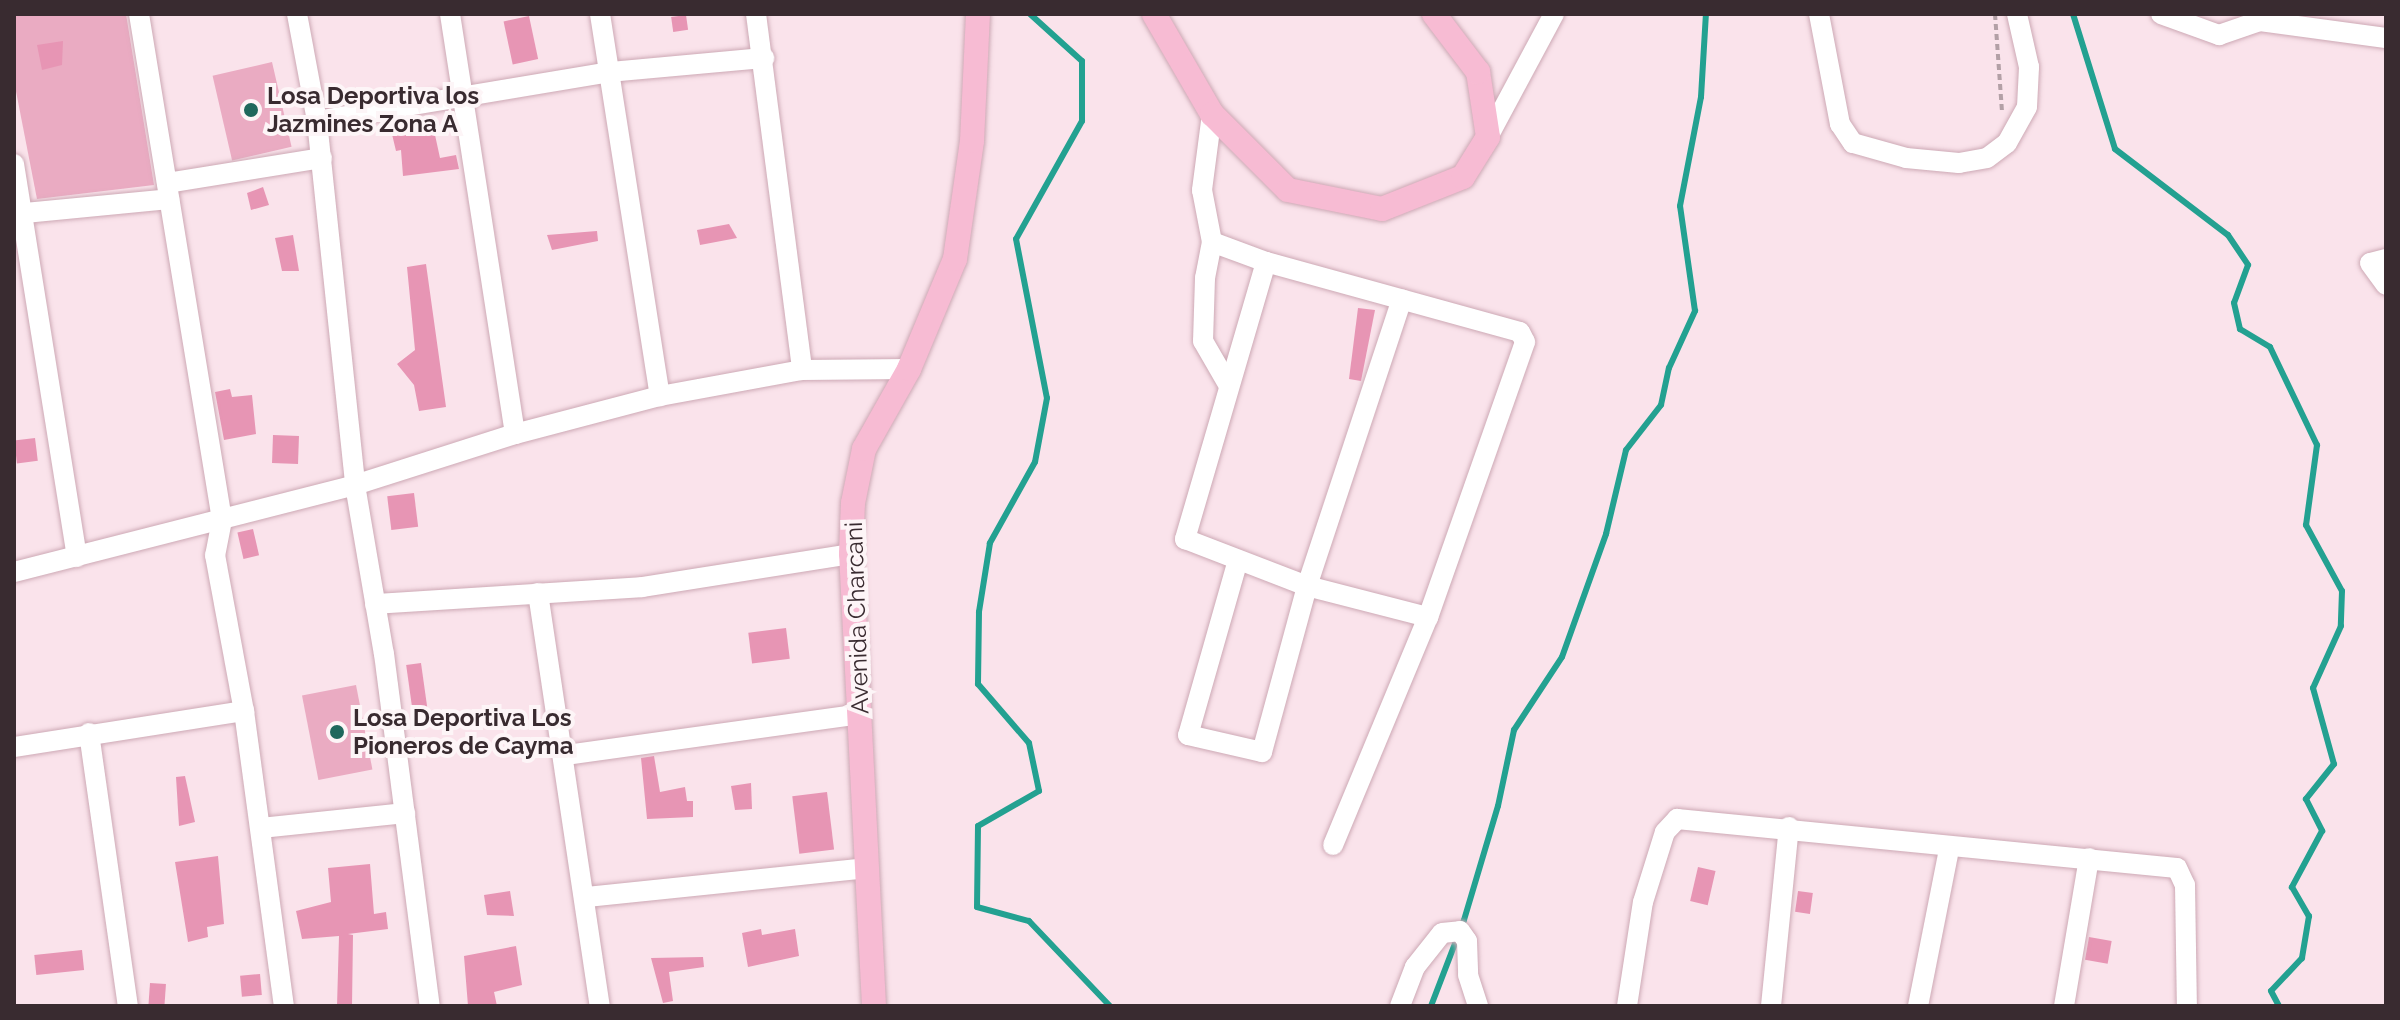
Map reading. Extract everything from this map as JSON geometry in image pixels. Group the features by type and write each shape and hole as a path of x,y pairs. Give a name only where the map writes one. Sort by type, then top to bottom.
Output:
{"main road":[{"name":"Avenida Charcani","path":"874,1006 851,554 864,449 909,369 955,259 972,141 978,14"},
{"path":"1154,14 1212,114 1288,190 1382,209 1463,177 1488,137 1478,72 1434,14"}],"street":[{"path":"139,14 222,520 215,555 244,711 284,1006"},
{"path":"297,14 322,158 355,485 375,604 430,1006"},
{"path":"450,14 515,434"},
{"path":"600,14 660,396"},
{"path":"756,14 802,370"},
{"path":"1488,137 1554,14"},
{"path":"1819,14 1840,124 1853,143 1906,158 1959,163 1987,158 2007,143 2027,107 2029,67 2017,14"},
{"path":"2161,14 2219,35 2260,21 2328,21 2386,38"},
{"path":"317,121 610,72 764,58"},
{"path":"1212,114 1202,190 1212,242 1205,278 1203,341 1229,386"},
{"path":"18,214 168,191 322,158"},
{"path":"14,164 18,214 77,557"},
{"path":"1212,242 1266,262 1520,332 1525,342 1428,617 1333,845"},
{"path":"2386,259 2370,263 2386,285"},
{"path":"1266,262 1184,533 1191,543 1307,586 1428,617"},
{"path":"1238,560 1188,735 1262,752 1307,586 1402,299"},
{"path":"14,572 355,485 515,434 660,396 802,370 909,369"},
{"path":"375,604 642,587 851,554"},
{"path":"538,593 566,755 600,1006"},
{"path":"14,747 244,711"},
{"path":"566,755 861,714"},
{"path":"89,733 128,1006"},
{"path":"261,828 405,813"},
{"path":"1627,1006 1643,902 1670,824 1677,819 1789,827 1949,849 2089,858 2177,868 2185,885 2187,1006"},
{"path":"1771,1006 1789,827"},
{"path":"1918,1006 1949,849"},
{"path":"2064,1006 2089,858"},
{"path":"587,897 868,868"},
{"path":"1400,1006 1415,967 1442,933 1460,931 1467,941 1468,975 1478,1006"}],"path":[{"path":"1995,14 2007,143"}],"shaded area":[{"path":"14,14 126,14 154,185 37,199 14,81"},
{"name":"Losa Deportiva los Jazmines Zona A","path":"272,62 292,147 232,160 213,76"},
{"name":"Losa Deportiva Los Pioneros de Cayma","path":"356,685 372,769 318,780 302,695"}],"building":[{"path":"686,15 688,30 673,32 671,17"},
{"path":"529,16 538,59 513,64 504,21"},
{"path":"63,41 62,65 42,70 37,45"},
{"path":"432,121 440,158 456,155 459,169 403,176 401,150 396,151 391,130"},
{"path":"263,187 269,205 251,210 247,193"},
{"path":"729,224 737,238 700,245 697,230"},
{"path":"597,231 598,241 552,250 547,235"},
{"path":"293,235 299,271 282,271 275,238"},
{"path":"426,264 446,407 419,411 414,385 397,364 415,350 407,267"},
{"path":"1358,308 1375,310 1361,381 1349,379"},
{"path":"230,389 232,397 252,395 256,434 224,440 215,392"},
{"path":"273,435 299,436 298,464 272,463"},
{"path":"35,438 38,461 17,463 14,441"},
{"path":"414,493 418,527 391,530 387,496"},
{"path":"253,529 259,555 243,559 237,533"},
{"path":"786,628 790,659 752,663 748,633"},
{"path":"421,663 428,711 413,713 406,665"},
{"path":"654,756 660,792 685,787 687,801 693,801 693,817 647,819 641,758"},
{"path":"185,776 195,822 179,826 176,777"},
{"path":"751,783 752,809 735,810 731,786"},
{"path":"827,792 834,850 799,854 792,796"},
{"path":"218,856 224,924 207,927 208,937 188,942 175,862"},
{"path":"370,864 374,914 386,912 388,929 348,934 353,935 352,1006 337,1006 339,936 302,939 296,911 331,902 328,868"},
{"path":"1698,867 1716,871 1708,905 1690,901"},
{"path":"510,891 514,916 487,915 484,895"},
{"path":"1798,891 1813,893 1810,914 1795,912"},
{"path":"761,929 762,935 795,929 799,956 748,967 742,933"},
{"path":"2089,937 2112,941 2108,964 2085,960"},
{"path":"516,946 522,985 494,992 497,1006 468,1006 464,956"},
{"path":"82,950 84,970 36,975 34,955"},
{"path":"703,957 704,967 669,972 673,1001 663,1003 651,958"},
{"path":"260,974 262,995 242,997 240,976"},
{"path":"150,983 166,984 164,1006 148,1006"}],"waterway":[{"path":"1030,14 1082,61 1082,121 1016,239 1047,398 1035,462 990,543 979,612 978,684 1029,743 1039,791 978,826 977,907 1029,921 1110,1006"},
{"path":"1431,1006 1464,920 1498,806 1514,730 1562,657 1606,534 1626,450 1661,405 1669,368 1695,311 1680,206 1701,97 1706,14"},
{"path":"2073,14 2115,149 2228,235 2248,265 2234,303 2240,329 2270,347 2317,445 2306,525 2342,591 2341,626 2313,688 2334,764 2306,799 2322,831 2292,887 2309,916 2302,958 2271,991 2279,1006"}],"place":[{"name":"Losa Deportiva los Jazmines Zona A","path":"251,110"},
{"name":"Losa Deportiva Los Pioneros de Cayma","path":"337,732"}]}
